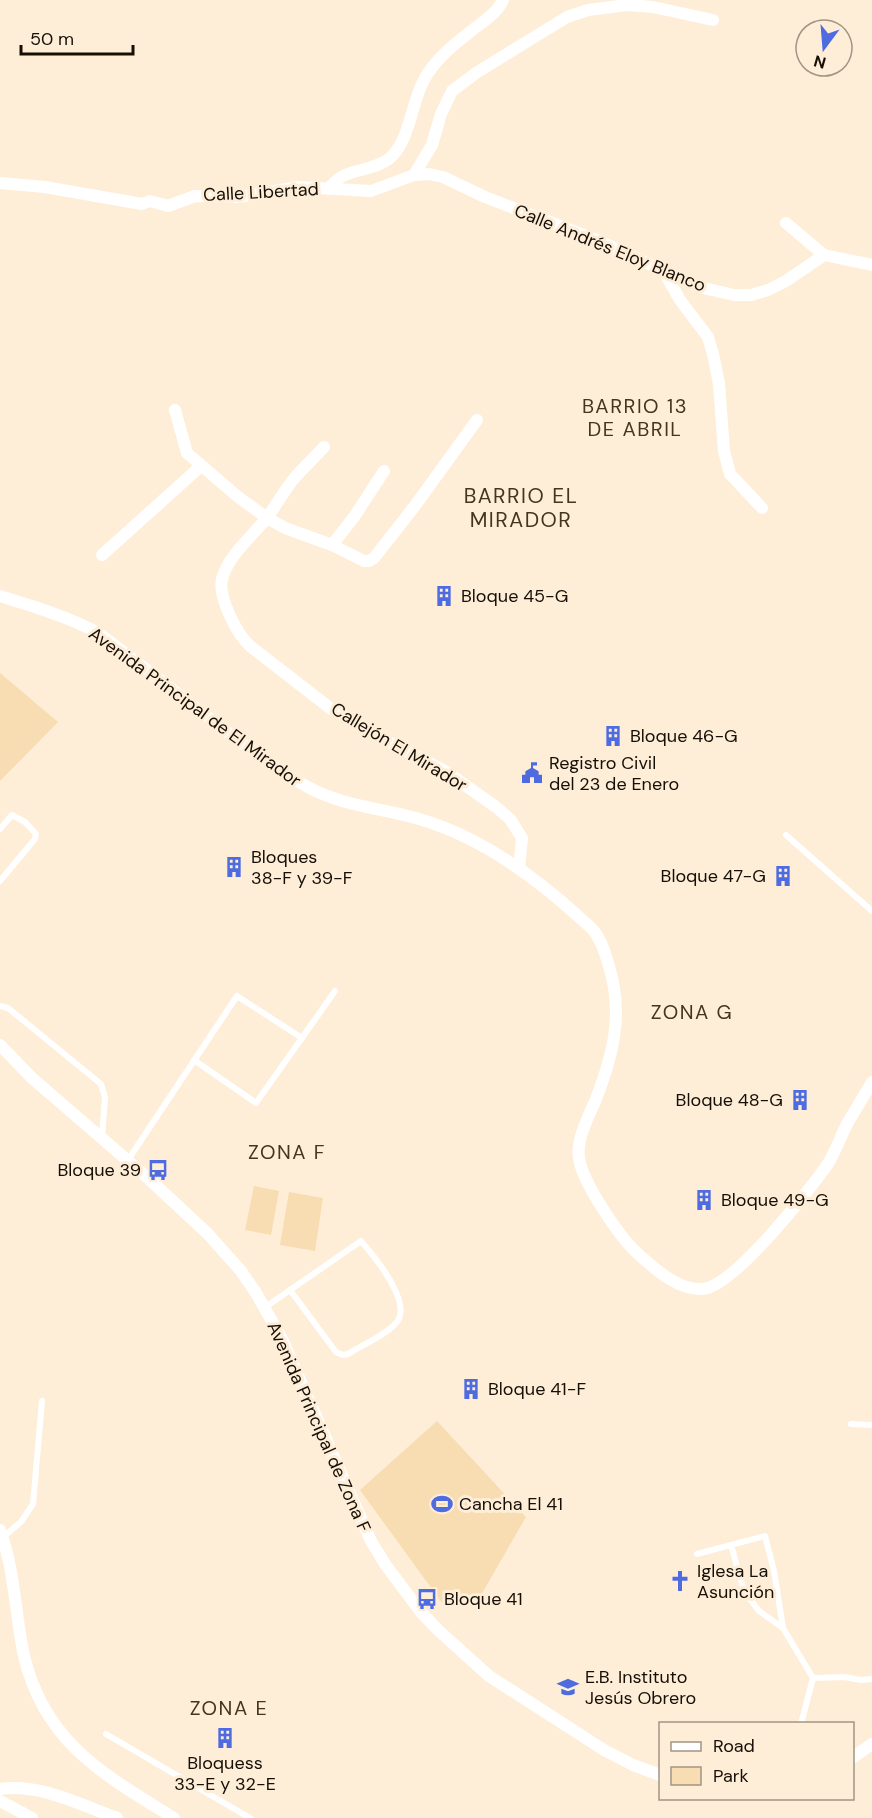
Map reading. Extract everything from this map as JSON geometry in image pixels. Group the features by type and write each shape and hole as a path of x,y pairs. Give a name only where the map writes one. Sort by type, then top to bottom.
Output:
{"street":[{"path":"329,188 342,176 384,162 392,156 408,127 424,78 467,34 490,17 504,0"},
{"path":"414,175 432,145 441,114 452,90 567,17 588,10 627,5 713,20"},
{"name":"Calle Andrés Eloy Blanco","path":"414,175 429,174 443,177 582,234 699,287 734,295 751,295 768,290 786,281 824,255"},
{"name":"Calle Libertad","path":"0,183 45,187 142,204 150,201 168,206 195,196 238,197 298,186 371,191 414,175"},
{"path":"786,223 824,255 872,265"},
{"path":"662,269 680,300 708,337 719,384 724,452 730,474 762,508"},
{"path":"175,410 187,453 201,466 267,518 285,528 332,545 364,561 374,558 477,420"},
{"name":"Callejón El Mirador","path":"324,447 294,480 267,518 237,552 223,578 222,593 242,638 330,708 445,771 496,807 510,819 522,838 519,869"},
{"path":"102,555 201,466"},
{"path":"332,545 354,517 384,471"},
{"name":"Avenida Principal de El Mirador","path":"0,596 68,620 97,633 164,681 258,755 307,787 359,806 401,814 447,828 475,842 519,869 593,930 613,979 618,1017 616,1035 604,1078 584,1130 578,1156 586,1179 617,1229 633,1249 666,1276 689,1287 702,1289 714,1286 740,1265 778,1226 816,1180 831,1158 848,1122 872,1082"},
{"name":"Avenida Principal de Zona F","path":"0,1045 32,1078 128,1160 229,1256 282,1339 371,1541 390,1572 420,1611 489,1676 604,1750 633,1765 659,1775"},
{"path":"1,1537 11,1570 24,1655 45,1713 80,1754 120,1784 174,1818"},
{"path":"854,1757 872,1744"},
{"path":"0,1789 28,1789 51,1794 117,1818"},
{"path":"0,1801 32,1818"}],"lane":[{"path":"0,829 12,815 25,822 36,834 35,839 0,881"},
{"path":"786,835 872,911"},
{"path":"194,1060 256,1103 335,991"},
{"path":"128,1160 237,996 302,1038"},
{"path":"0,1006 8,1008 101,1084 105,1097 102,1137"},
{"path":"264,1308 290,1290 362,1241 396,1292 401,1317 395,1325 343,1355 336,1352 290,1290"},
{"path":"1,1537 21,1522 33,1504 42,1401"},
{"path":"851,1424 872,1425"},
{"path":"697,1554 765,1536 774,1571 783,1628 813,1678 802,1722"},
{"path":"730,1545 744,1592 759,1611 783,1628"},
{"path":"813,1678 872,1679"},
{"path":"106,1734 250,1818"}],"green space":[{"path":"0,673 58,722 0,781"},
{"path":"254,1186 279,1191 271,1235 245,1230"},
{"path":"289,1192 323,1198 315,1251 280,1245"},
{"name":"Cancha El 41","path":"437,1421 526,1517 476,1604 445,1607 360,1490"}],"place":[{"name":"Bloque 45-G","path":"444,596"},
{"name":"Bloque 46-G","path":"613,736"},
{"name":"Registro Civil del 23 de Enero","path":"532,773"},
{"name":"Bloques 38-F y 39-F","path":"234,867"},
{"name":"Bloque 47-G","path":"783,876"},
{"name":"Bloque 48-G","path":"800,1100"},
{"name":"Bloque 39","path":"158,1170"},
{"name":"Bloque 49-G","path":"704,1200"},
{"name":"Bloque 41-F","path":"471,1389"},
{"name":"Cancha El 41","path":"442,1504"},
{"name":"Iglesa La Asunción","path":"680,1581"},
{"name":"Bloque 41","path":"427,1599"},
{"name":"E.B. Instituto Jesús Obrero","path":"568,1687"},
{"name":"Bloquess 33-E y 32-E","path":"225,1738"}],"district":[{"name":"BARRIO 13 DE ABRIL","path":"635,418"},
{"name":"BARRIO EL MIRADOR","path":"521,508"},
{"name":"ZONA G","path":"692,1012"},
{"name":"ZONA F","path":"287,1152"},
{"name":"ZONA E","path":"229,1708"}]}
